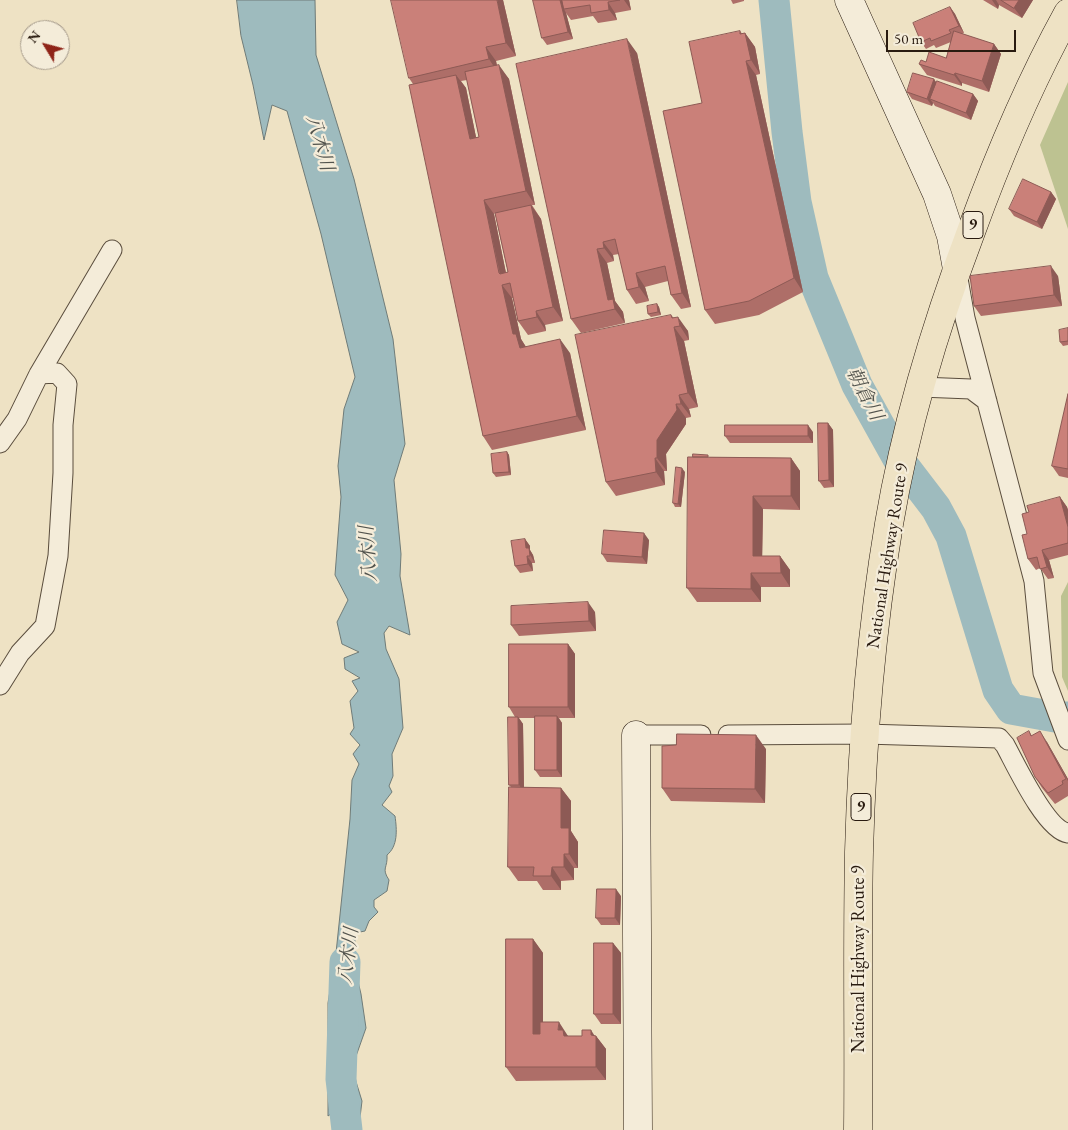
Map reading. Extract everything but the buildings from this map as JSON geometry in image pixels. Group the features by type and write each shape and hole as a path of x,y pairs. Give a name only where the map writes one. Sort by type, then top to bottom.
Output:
{"highway":[{"name":"National Highway Route 9","path":"858,1130 859,853 865,734 877,612 889,524 920,387 956,269 994,168 1044,58 1068,13"}],"street":[{"path":"849,0 936,194 951,236 965,318 1034,581 1042,673 1068,740"},
{"path":"0,443 17,419 39,374 112,250"},
{"path":"0,684 20,653 44,626 58,556 63,473 62,425 67,384 57,373 39,374"},
{"path":"920,387 971,389 987,401"},
{"path":"638,1130 636,735 865,734 999,738 1005,745 1032,796 1056,829 1068,833"}],"green space":[{"path":"1068,82 1068,229 1040,145"},
{"path":"1068,582 1068,691 1062,677 1061,596"}],"water":[{"path":"237,0 315,0 316,55 354,179 393,339 405,444 394,480 401,554 400,576 410,635 389,626 384,633 386,649 399,679 403,728 392,754 393,776 389,786 392,792 382,805 395,816 396,837 391,851 387,855 385,870 389,880 387,891 374,900 374,907 378,912 369,921 365,931 355,933 355,945 352,956 361,994 366,1028 355,1059 353,1072 362,1101 359,1126 361,1130 342,1130 344,1128 338,1109 328,1116 328,1003 336,953 350,819 352,780 359,764 353,754 360,745 350,734 354,728 350,701 358,691 352,681 360,678 345,669 344,658 359,652 342,644 337,622 348,600 335,575 341,497 338,466 344,409 355,377 321,234 287,111 272,105 264,140 241,36","holes":["340,1003 353,1011 355,1022 347,1031 339,1022"]}],"waterway":[{"name":"朝倉川","path":"774,0 796,202 813,278 857,385 897,457 936,508 951,536 998,690 1011,709 1055,717 1068,717"},
{"name":"八木川","path":"345,962 341,1079 347,1130"}]}
